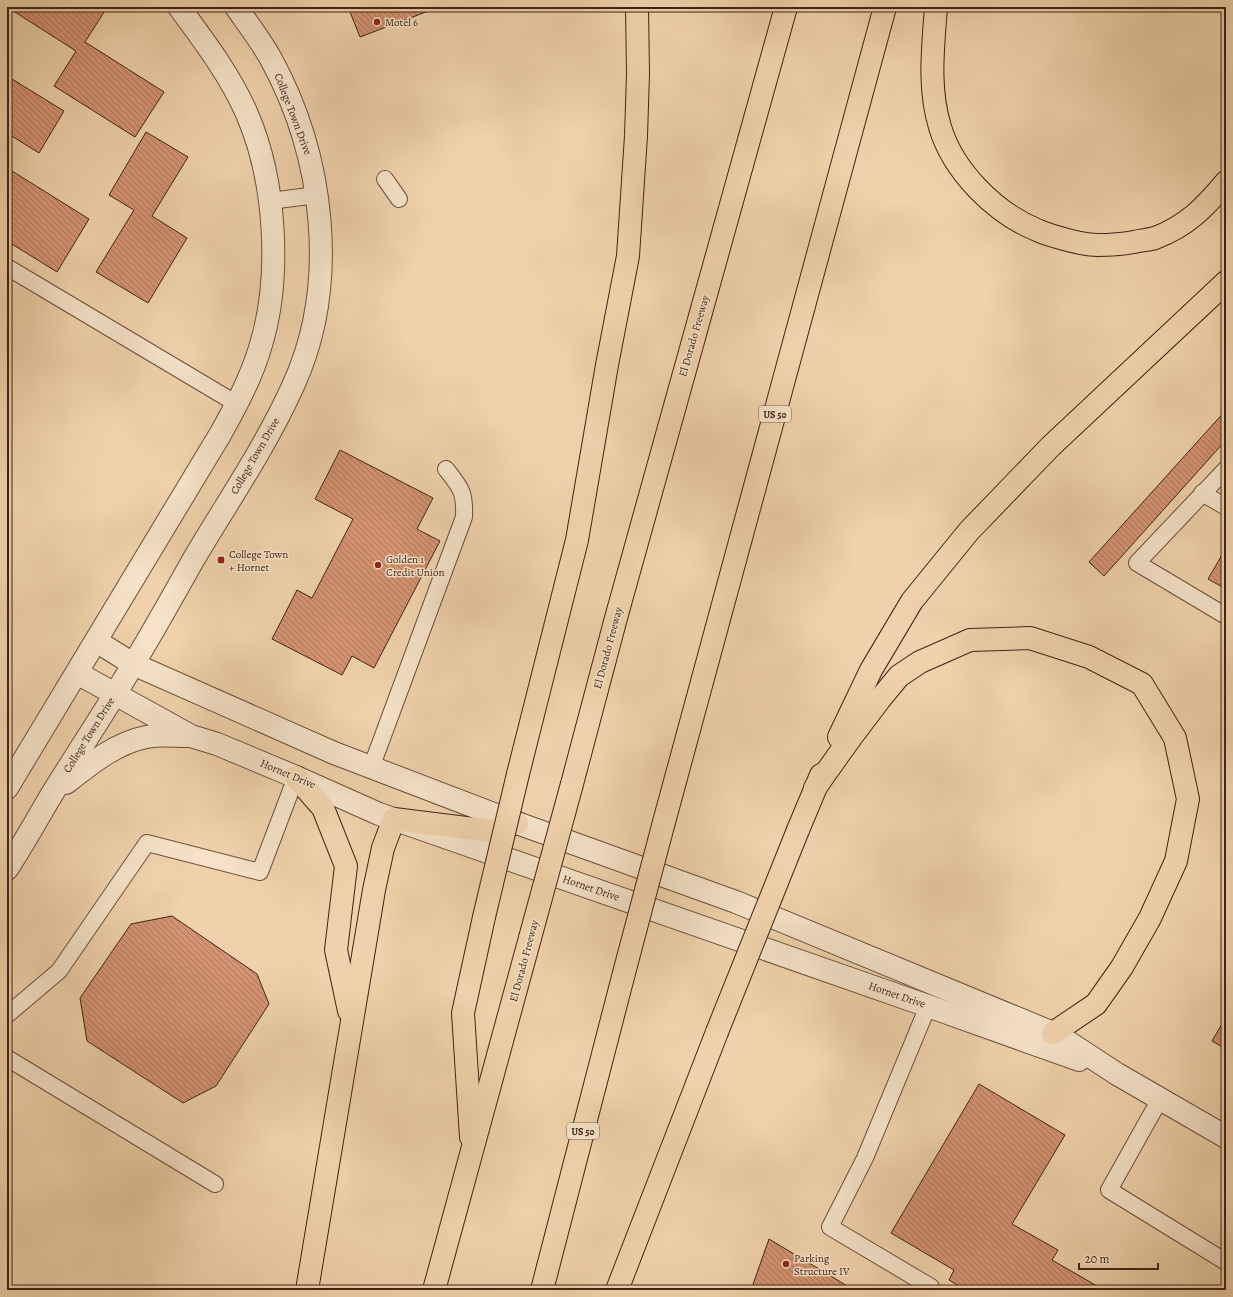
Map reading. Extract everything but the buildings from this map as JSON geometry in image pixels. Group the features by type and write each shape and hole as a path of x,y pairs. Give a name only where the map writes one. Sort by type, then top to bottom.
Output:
{"highway":[{"path":"472,1154 463,1012 518,774 577,540 607,365 628,256 636,136 638,74 637,7"},
{"name":"El Dorado Freeway","path":"434,1290 618,610 786,7"},
{"name":"US 50","path":"542,1290 664,822 885,7"},
{"path":"936,7 931,78 933,100 940,128 951,154 967,176 985,197 1008,214 1036,230 1069,241 1097,245 1126,243 1154,238 1179,226 1204,208 1226,182"},
{"path":"617,1290 717,1032 815,788 871,670 912,601 969,531 1051,446 1226,282"},
{"path":"815,788 861,724 899,676 920,662 970,640 1030,638 1089,657 1142,684 1176,738 1188,799 1176,861 1150,918 1122,967 1096,1004 1052,1033"},
{"path":"296,776 323,808 346,866 336,950 351,1024"},
{"path":"307,1290 374,890 383,848 394,819 490,831 516,823"}],"street":[{"path":"7,788 237,404 260,348 268,315 272,270 273,234 265,169 247,114 223,67 179,7"},
{"name":"College Town Drive","path":"7,869 115,694 209,533 264,444 294,384 305,355 313,326 318,294 320,261 317,195 310,159 303,134 271,59 236,7"},
{"name":"Hornet Drive","path":"96,641 133,664 334,753 516,823 736,902 1052,1033 1117,1074 1226,1137"},
{"name":"Hornet Drive","path":"77,673 191,736 217,744 296,776 379,814 928,1006 1117,1074"},
{"path":"52,795 93,761 125,744 146,737 166,735 191,736"}],"lane":[{"path":"385,179 399,199"},
{"path":"270,200 317,195"},
{"path":"7,267 237,404"},
{"path":"372,768 464,517 464,496 457,482 446,469"},
{"path":"1226,469 1137,562 1226,616"},
{"path":"1202,493 1226,508"},
{"path":"7,1015 59,971 147,843 260,872 296,776"},
{"path":"928,1006 865,1158 830,1227 931,1288"},
{"path":"7,1058 215,1184"},
{"path":"1160,1099 1109,1190 1226,1262"}],"place":[{"name":"Motel 6","path":"377,22"},
{"name":"College Town + Hornet","path":"221,560"},
{"name":"Golden 1 Credit Union","path":"378,565"},
{"name":"Parking Structure IV","path":"786,1264"}]}
